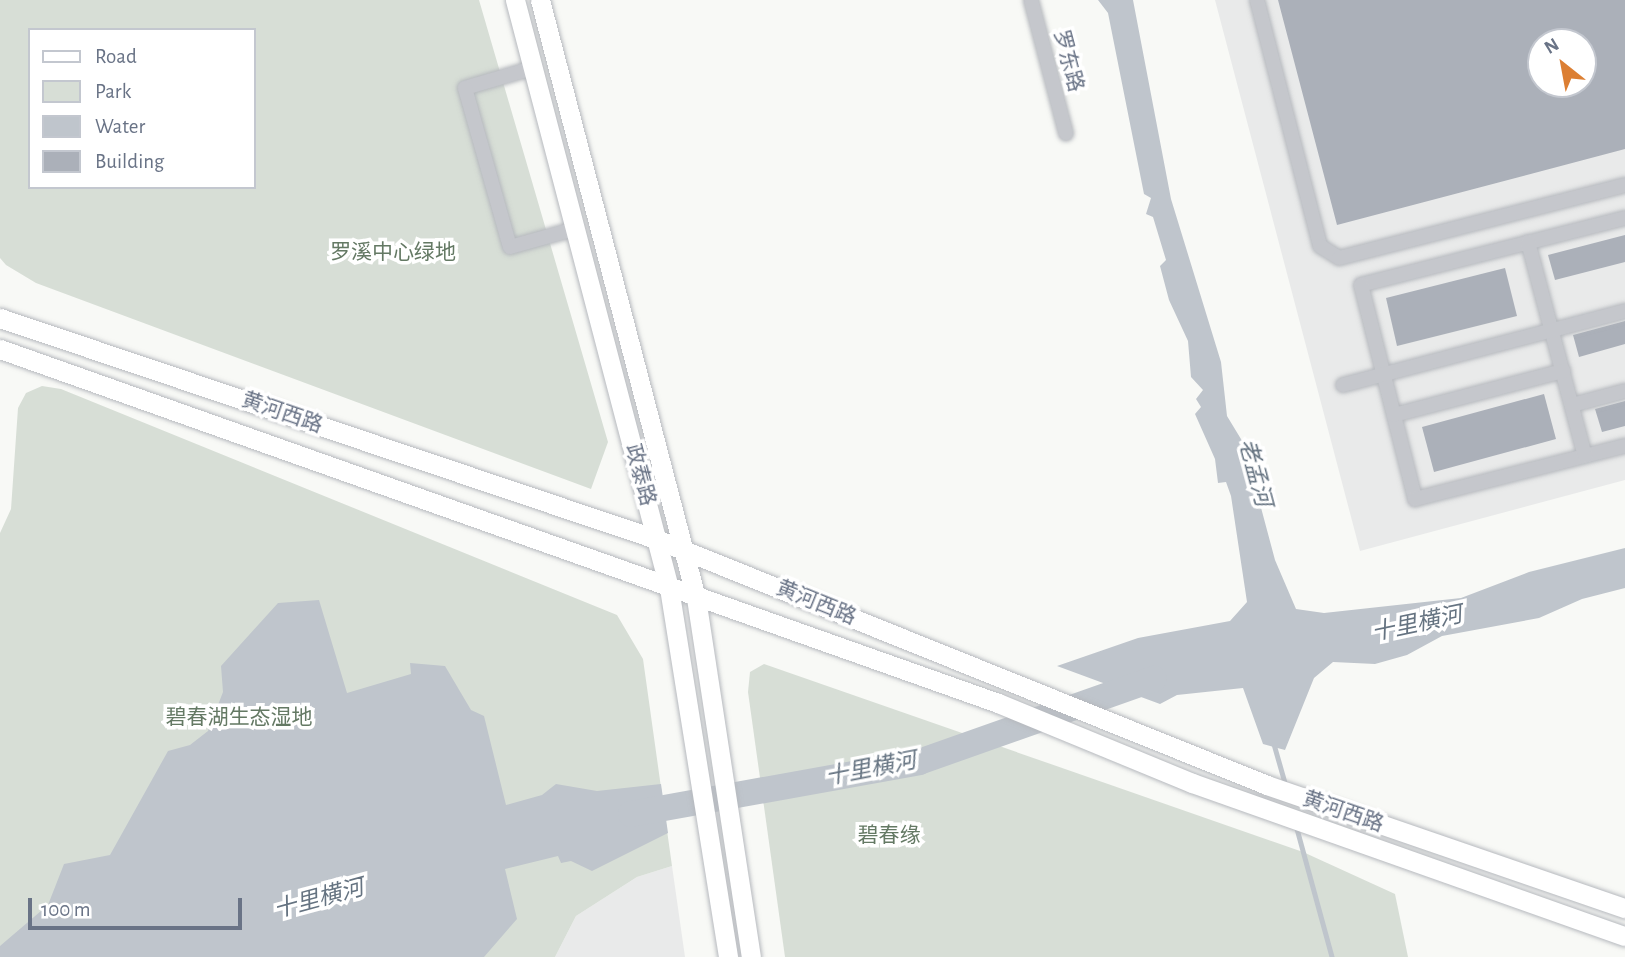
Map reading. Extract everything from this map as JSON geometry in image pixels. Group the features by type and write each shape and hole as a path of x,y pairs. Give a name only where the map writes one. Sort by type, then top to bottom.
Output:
{"main road":[{"name":"政泰路","path":"515,0 669,588 728,957"},
{"name":"政泰路","path":"540,0 696,598 751,957"},
{"name":"黄河西路","path":"0,318 656,539 1267,785 1625,908"},
{"name":"黄河西路","path":"0,349 998,703 1278,815 1625,936"}],"street":[{"name":"罗东路","path":"1031,0 1066,133"},
{"path":"1257,0 1320,246 1339,258 1625,185"},
{"path":"533,68 465,88 510,247 575,229"},
{"path":"1625,218 1360,285 1415,499 1625,446"},
{"path":"1528,242 1585,456"},
{"path":"1343,385 1625,311"},
{"path":"1394,415 1563,371"},
{"path":"1572,405 1625,391"}],"shaded area":[{"path":"1215,0 1625,0 1625,480 1360,551"},
{"path":"672,866 685,957 555,957 576,916 637,877"}],"green space":[{"name":"罗溪中心绿地","path":"0,0 479,0 608,442 591,489 36,283 6,265 0,258"},
{"name":"碧春湖生态湿地","path":"42,386 61,389 617,615 643,659 672,866 637,877 576,916 555,957 0,957 0,533 11,509 18,408 26,393"},
{"name":"碧春缘","path":"764,664 1303,852 1395,894 1408,957 785,957 748,692 750,672"}],"water":[{"path":"1098,0 1133,0 1171,199 1221,362 1227,416 1244,444 1275,560 1296,609 1324,613 1461,598 1529,572 1625,548 1625,588 1582,599 1539,618 1442,636 1407,655 1375,664 1333,662 1314,678 1285,750 1263,744 1243,688 1177,695 1160,704 1057,666 1138,638 1230,621 1247,602 1231,496 1226,482 1218,483 1215,459 1195,414 1201,407 1196,399 1203,390 1191,377 1188,341 1169,300 1160,266 1166,260 1153,217 1146,214 1151,198 1144,194 1108,13"},
{"path":"319,600 347,693 411,674 410,663 445,666 471,710 484,716 506,805 542,795 556,784 597,791 661,784 668,833 592,871 571,861 561,863 558,856 505,869 517,919 484,957 0,957 0,946 48,905 64,864 110,855 168,751 190,745 208,731 223,692 221,666 278,603"}],"building":[{"path":"1278,0 1625,0 1625,149 1337,225"},
{"path":"1625,235 1625,262 1555,280 1548,255"},
{"path":"1505,268 1517,316 1397,346 1386,298"},
{"path":"1625,321 1625,344 1579,357 1573,335"},
{"path":"1544,394 1556,439 1434,472 1422,427"},
{"path":"1625,401 1625,426 1602,432 1595,409"}],"waterway":[{"name":"十里横河","path":"631,814 919,762 1154,679"},
{"name":"老孟河","path":"1274,744 1286,786"},
{"name":"老孟河","path":"1296,825 1332,957"}]}
